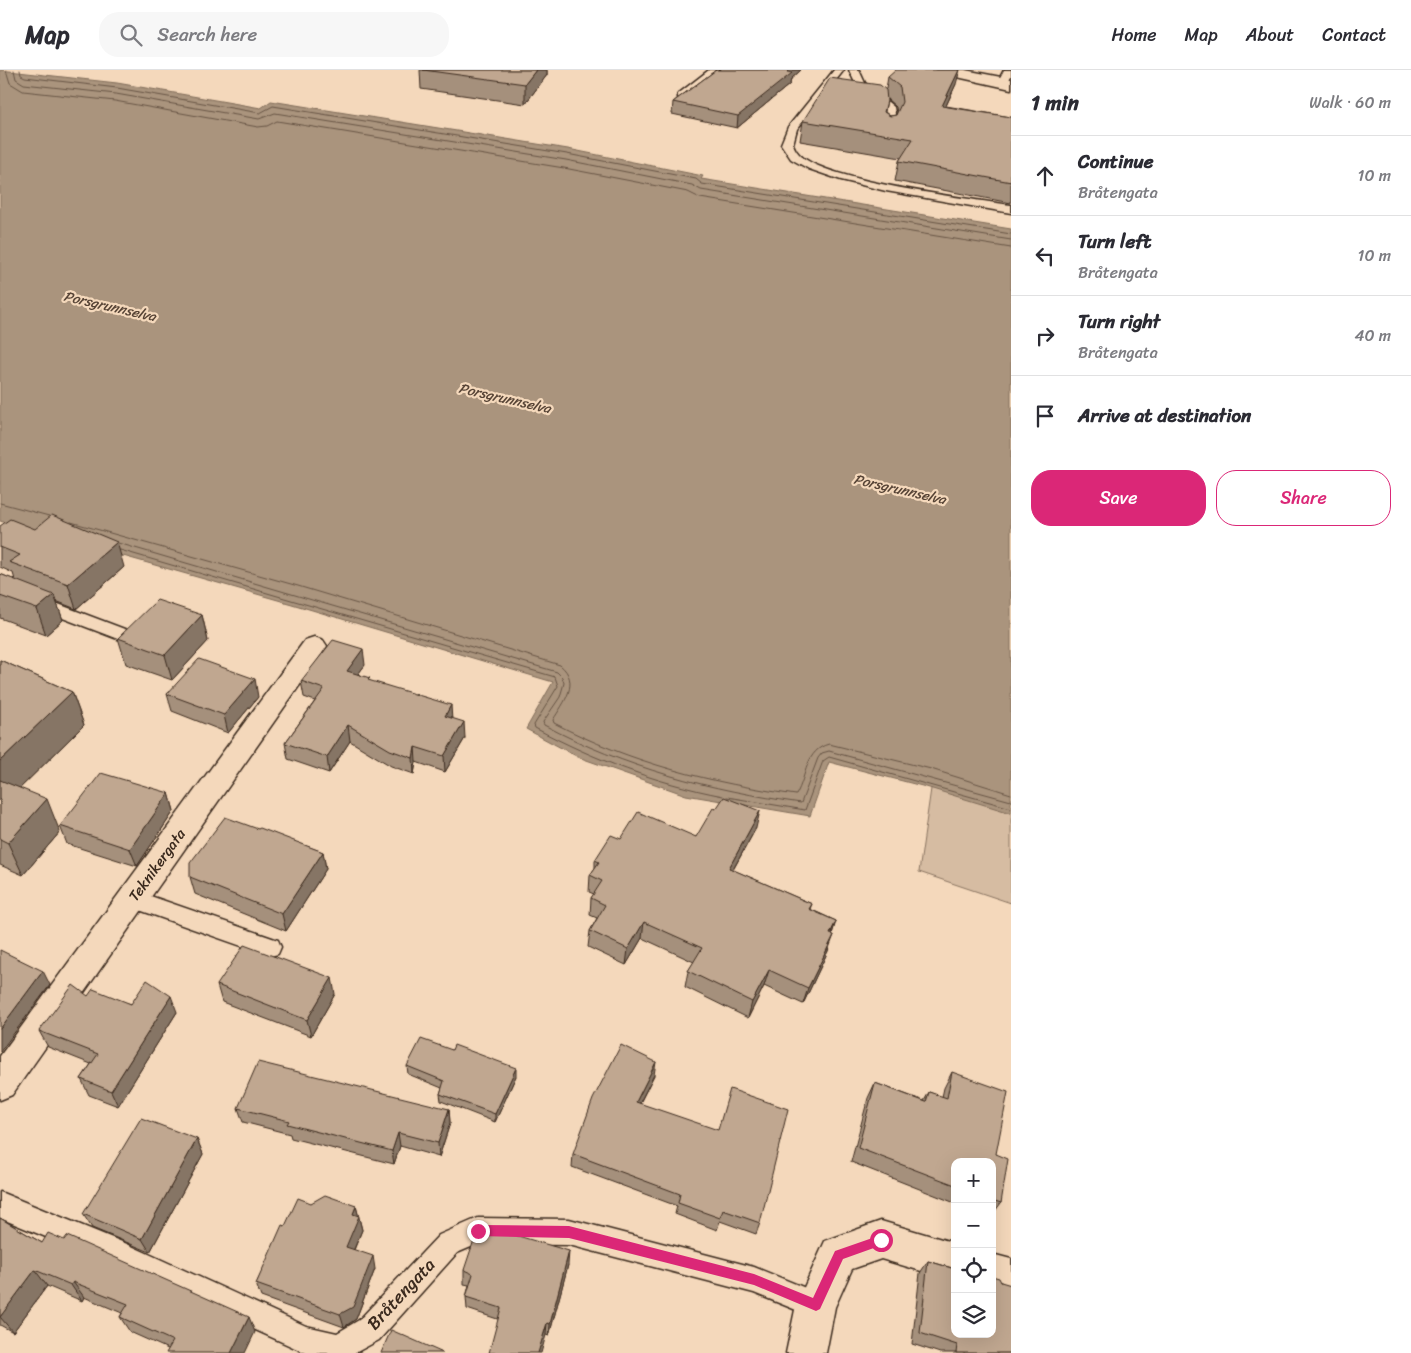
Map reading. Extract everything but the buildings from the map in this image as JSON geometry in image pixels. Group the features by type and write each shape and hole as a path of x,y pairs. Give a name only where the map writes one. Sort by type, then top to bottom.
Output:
{"street":[{"path":"944,70 1007,79"},
{"name":"Teknikergata","path":"0,1084 314,646"},
{"path":"806,1353 816,1305 839,1255 881,1240 951,1261"},
{"path":"996,1274 1011,1278"}],"lane":[{"path":"682,96 715,70"},
{"path":"839,70 792,129 786,144 795,157 813,167 853,180 1011,209"},
{"path":"854,70 861,85 890,107 892,117 886,131"},
{"path":"0,588 121,634"},
{"path":"133,899 270,947"},
{"name":"Bråtengata","path":"0,1206 118,1252 304,1339 339,1347 369,1330 448,1244 478,1231 569,1232 754,1280 816,1305"}],"shaded area":[{"path":"932,782 1011,806 1011,903 919,872"}],"water":[{"name":"Porsgrunnselva","path":"0,70 117,83 261,108 271,101 568,149 703,176 701,179 1011,229 1011,813 926,787 829,762 810,816 686,795 578,757 526,729 553,682 292,604 0,521"}],"route":[{"path":"478,1231 569,1232 754,1280 816,1305 839,1255 881,1240"}]}
